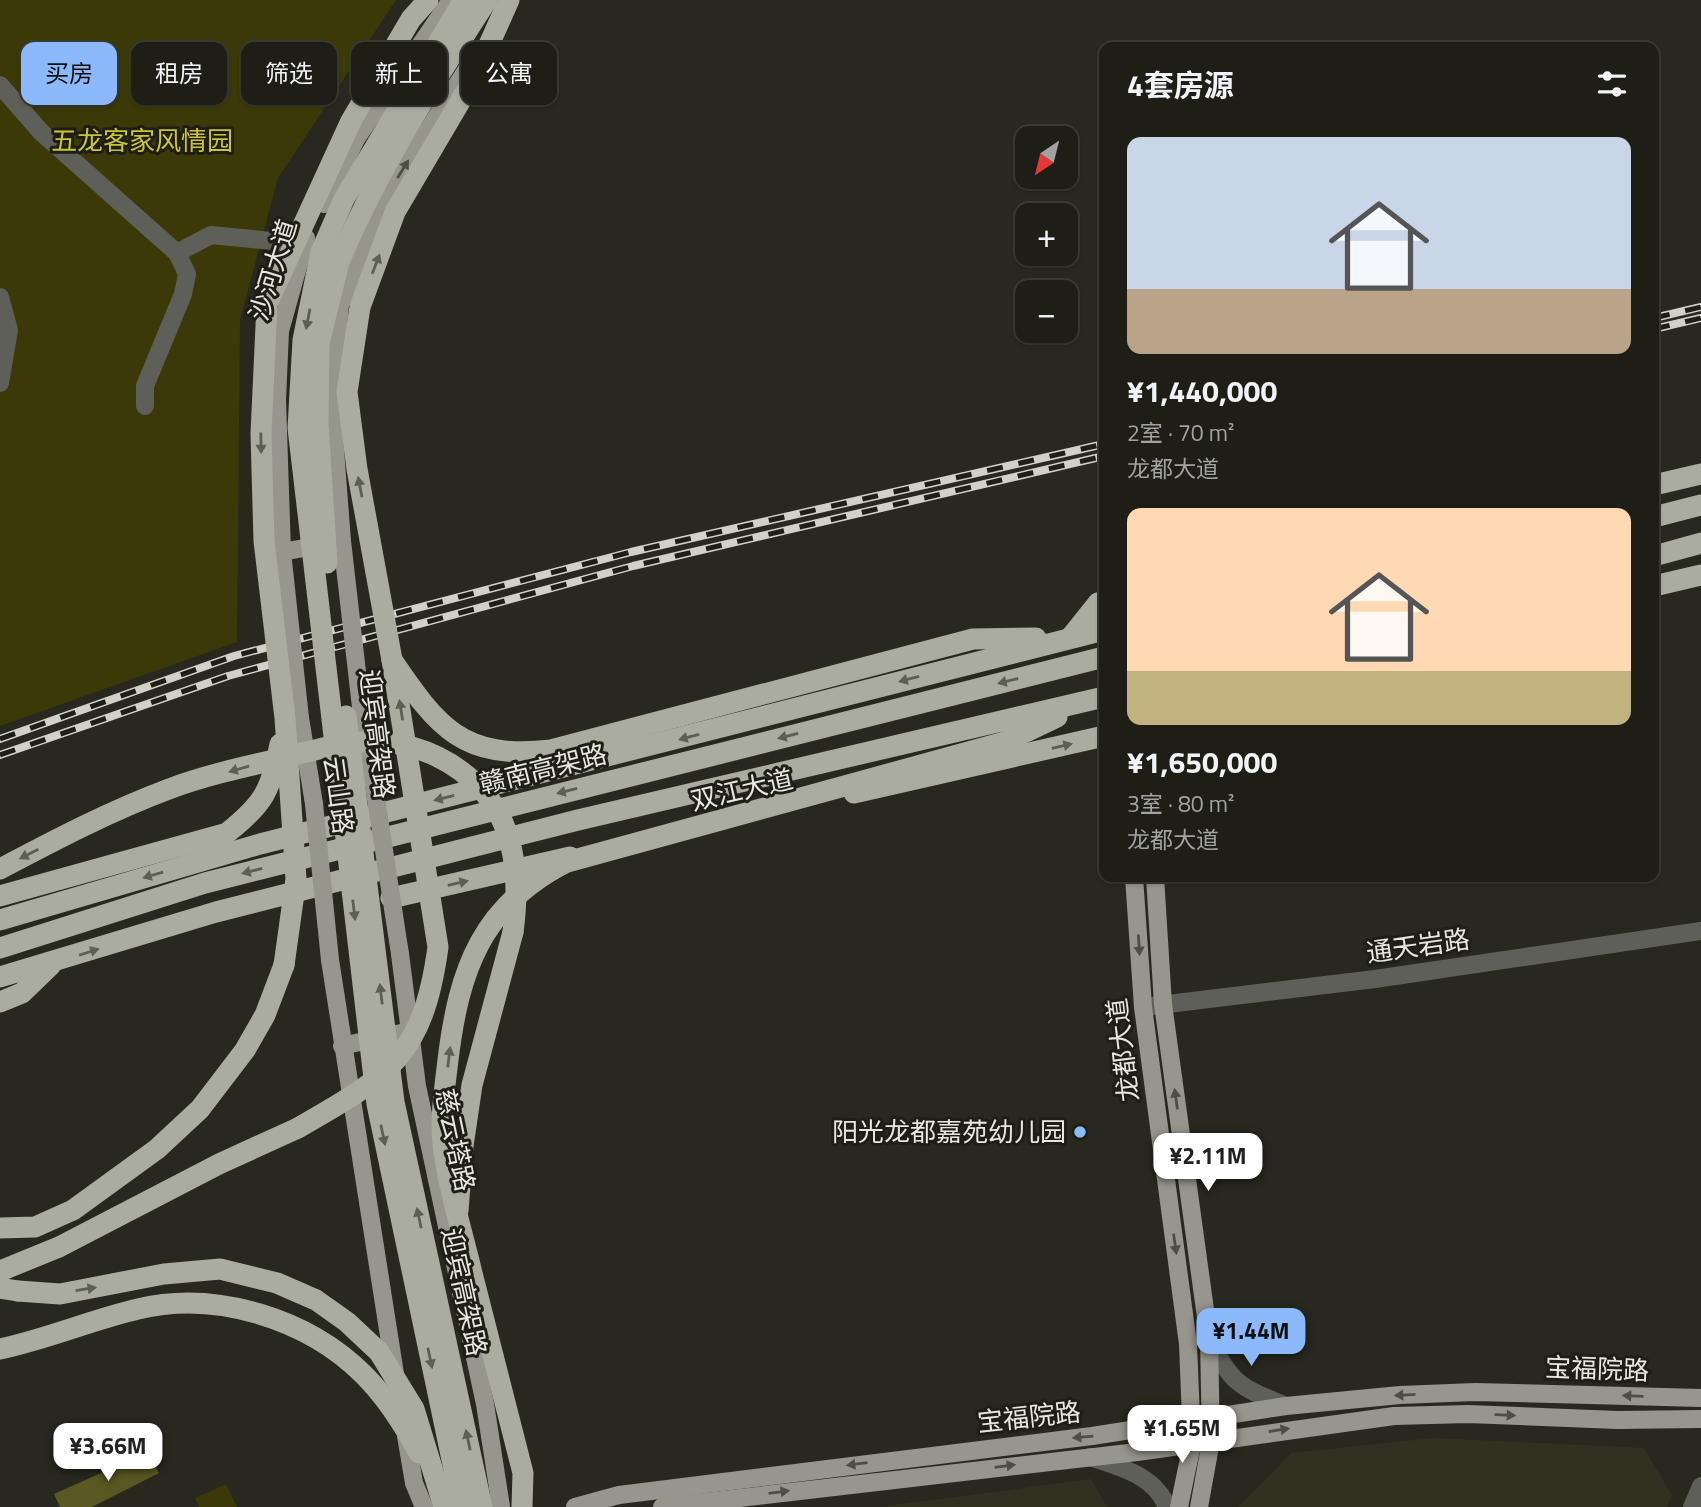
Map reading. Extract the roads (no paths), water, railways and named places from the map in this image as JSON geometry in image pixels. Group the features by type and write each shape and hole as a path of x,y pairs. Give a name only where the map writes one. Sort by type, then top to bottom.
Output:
{"highway":[{"path":"0,1228 35,1227 73,1210 157,1149 200,1109 246,1050 265,1015 284,965 296,879 292,718 264,541 261,434 267,304 351,121 411,19 428,0"},
{"name":"迎宾高架路","path":"462,1507 377,1104 298,428 303,341 321,252 344,199 464,0"},
{"name":"迎宾高架路","path":"482,1507 394,1102 327,561 318,424 319,343 339,262 363,206 394,146 487,0"},
{"path":"0,1271 59,1247 219,1164 298,1128 367,1089 400,1057 420,1025 433,989 438,947 393,660 357,469 347,392 360,307 395,212 474,78 510,0"},
{"path":"1659,484 1701,474"},
{"path":"1659,516 1701,505"},
{"path":"1659,555 1701,543"},
{"path":"1659,585 1701,575"},
{"path":"1070,638 1099,603"},
{"path":"2,919 260,844 1099,631"},
{"path":"393,660 425,710 451,730 471,744 524,753 551,750 973,639 1070,638"},
{"name":"赣南高架路","path":"0,948 205,883 1099,658"},
{"path":"522,1507 523,1473 458,1216 443,1143 454,1016 466,970 481,938 503,907 537,877 567,862 1005,742 1098,699"},
{"path":"0,977 52,964 216,912 537,830 1098,699"},
{"path":"0,896 226,832 253,812 273,780 292,718"},
{"name":"双江大道","path":"391,898 1099,737"},
{"path":"0,869 102,817 171,788 323,748 358,742 386,742 442,758 470,777 490,798 506,824 515,861 517,903 513,932 472,1085 463,1146 458,1216"},
{"path":"0,1002 22,993 52,964"},
{"path":"0,1287 60,1294 164,1274 220,1269 277,1283 316,1300 347,1322 379,1352 414,1409 444,1507"},
{"path":"0,1349 40,1340 139,1308 181,1303 225,1306 259,1313 293,1327 363,1374 387,1401 434,1480"}],"main road":[{"name":"沙河大道","path":"282,552 277,400 279,331 303,244 356,139 451,0"},
{"path":"282,552 342,541 331,398 340,305 392,187 510,0"},
{"name":"云山路","path":"342,541 361,707 410,1031"},
{"name":"云山路","path":"282,552 292,718 314,804 342,1046"},
{"name":"龙都大道","path":"1134,882 1143,1007 1188,1344 1192,1444 1179,1507"},
{"name":"龙都大道","path":"1155,882 1163,1004 1209,1339 1212,1441 1199,1507"},
{"path":"410,1031 342,1046 414,1483 424,1507"},
{"name":"慈云塔路","path":"410,1031 417,1086 485,1404 501,1507"},
{"name":"宝福院路","path":"575,1507 619,1495 1191,1423 1286,1406 1400,1395 1475,1392 1701,1398"},
{"name":"宝福院路","path":"662,1507 1090,1457 1394,1416 1468,1414 1617,1420 1701,1419"}],"street":[{"path":"0,85 41,132 177,253 187,274 183,294 145,386 145,406"},
{"path":"177,253 211,235 303,244"},
{"path":"0,297 9,330 2,357 0,383"},
{"name":"通天岩路","path":"1143,1007 1374,979 1701,931"},
{"path":"1209,1339 1229,1376 1253,1392 1286,1406"},
{"path":"1090,1457 1137,1473 1163,1496 1167,1507"},
{"path":"1692,1507 1701,1486"}],"railway":[{"path":"1659,317 1701,307"},
{"path":"1659,328 1701,318"},
{"path":"0,739 234,656 631,552 1099,445"},
{"path":"0,755 228,676 633,566 1099,457"}],"place":[{"name":"阳光龙都嘉苑幼儿园","path":"1080,1132"}],"park label":[{"name":"五龙客家风情园","path":"142,141"}]}
